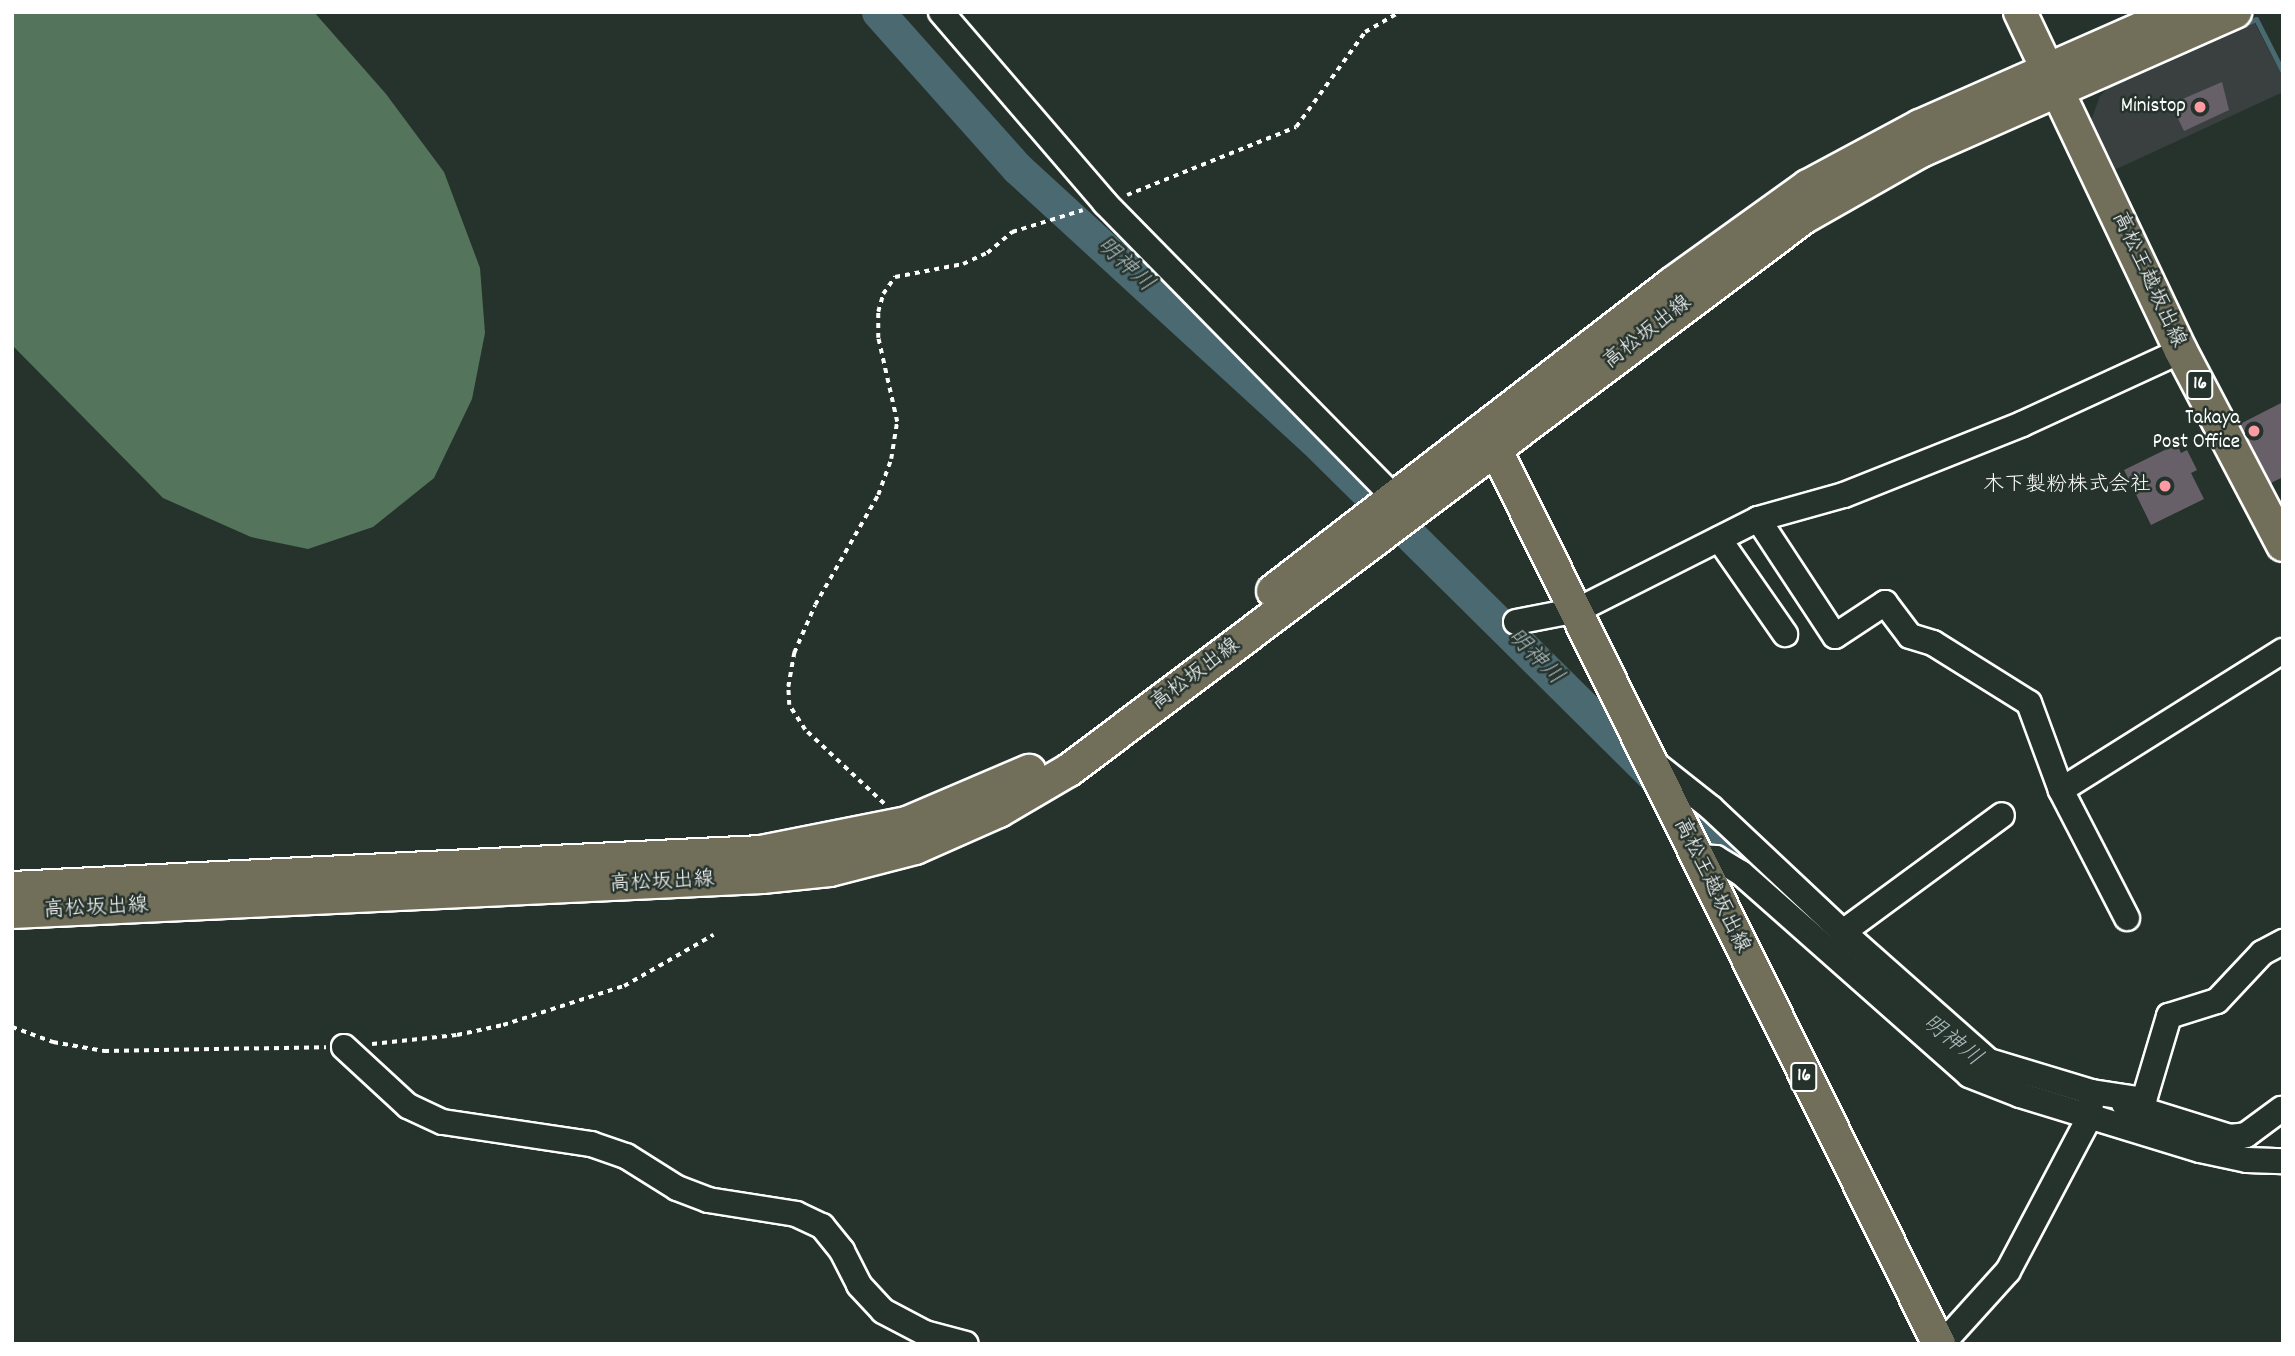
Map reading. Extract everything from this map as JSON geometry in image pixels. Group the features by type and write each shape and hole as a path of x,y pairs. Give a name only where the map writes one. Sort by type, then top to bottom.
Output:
{"main road":[{"name":"高松王越坂出線","path":"2020,12 2181,351 2283,545"},
{"name":"高松坂出線","path":"2053,79 2178,12"},
{"name":"高松坂出線","path":"12,912 762,877 830,870 915,848 999,811 1069,770 1808,186 1920,126 2235,12"},
{"name":"高松王越坂出線","path":"1491,438 1940,1344"},
{"name":"高松坂出線","path":"12,888 724,855 816,843 907,823 990,790 1052,759 1395,511"}],"street":[{"path":"941,12 1105,203 1395,511"},
{"path":"1516,622 1578,610 1758,520 1844,495 2022,424 2181,351"},
{"path":"1758,520 1835,636 1885,603 1910,636 1933,643 2029,703 2061,790 2127,918"},
{"path":"1719,539 1774,629"},
{"path":"2061,790 2283,651"},
{"path":"1650,759 1711,808 1843,932 1989,1061 2200,1150 2247,1160 2283,1161"},
{"path":"1843,932 2003,815"},
{"path":"1697,857 1716,858 1741,873 1969,1075 2161,1118 2231,1137 2246,1135 2281,1109"},
{"path":"2096,1105 2144,1100 2169,1016 2217,1001 2262,953 2283,942"},
{"path":"344,1047 408,1106 443,1122 591,1144 626,1156 677,1188 708,1200 796,1214 822,1226 842,1251 859,1285 883,1311 925,1333 966,1344"},
{"path":"1940,1344 2008,1270 2096,1105"}],"path":[{"path":"907,823 848,775 805,730 789,705 788,687 794,653 815,605 878,495 891,459 897,422 878,338 878,312 883,294 895,277 963,264 987,253 1012,232 1105,203 1296,127 1365,32 1399,12"},
{"path":"12,1027 53,1042 104,1051 344,1047 457,1035 503,1025 624,986 713,935"}],"shaded area":[{"path":"2254,22 2283,77 2283,92 2110,172 2088,129 2100,96 2108,88"}],"green space":[{"path":"12,12 314,12 386,94 444,172 480,268 485,333 472,399 434,478 373,527 308,549 251,537 163,498 12,345"}],"building":[{"name":"Ministop","path":"2222,82 2229,110 2184,131 2171,104"},
{"path":"2283,402 2283,477 2271,483 2240,424"},
{"name":"木下製粉株式会社","path":"2177,444 2181,453 2187,450 2197,470 2191,473 2204,499 2151,525 2124,470"}],"waterway":[{"name":"明神川","path":"878,12 1017,168 1314,440 1709,831 1774,888"},
{"path":"2239,26 2256,19 2283,72"},
{"path":"2105,87 2124,78"}],"place":[{"name":"Ministop","path":"2200,107"},
{"name":"Takaya Post Office","path":"2254,431"},
{"name":"木下製粉株式会社","path":"2165,486"}]}
